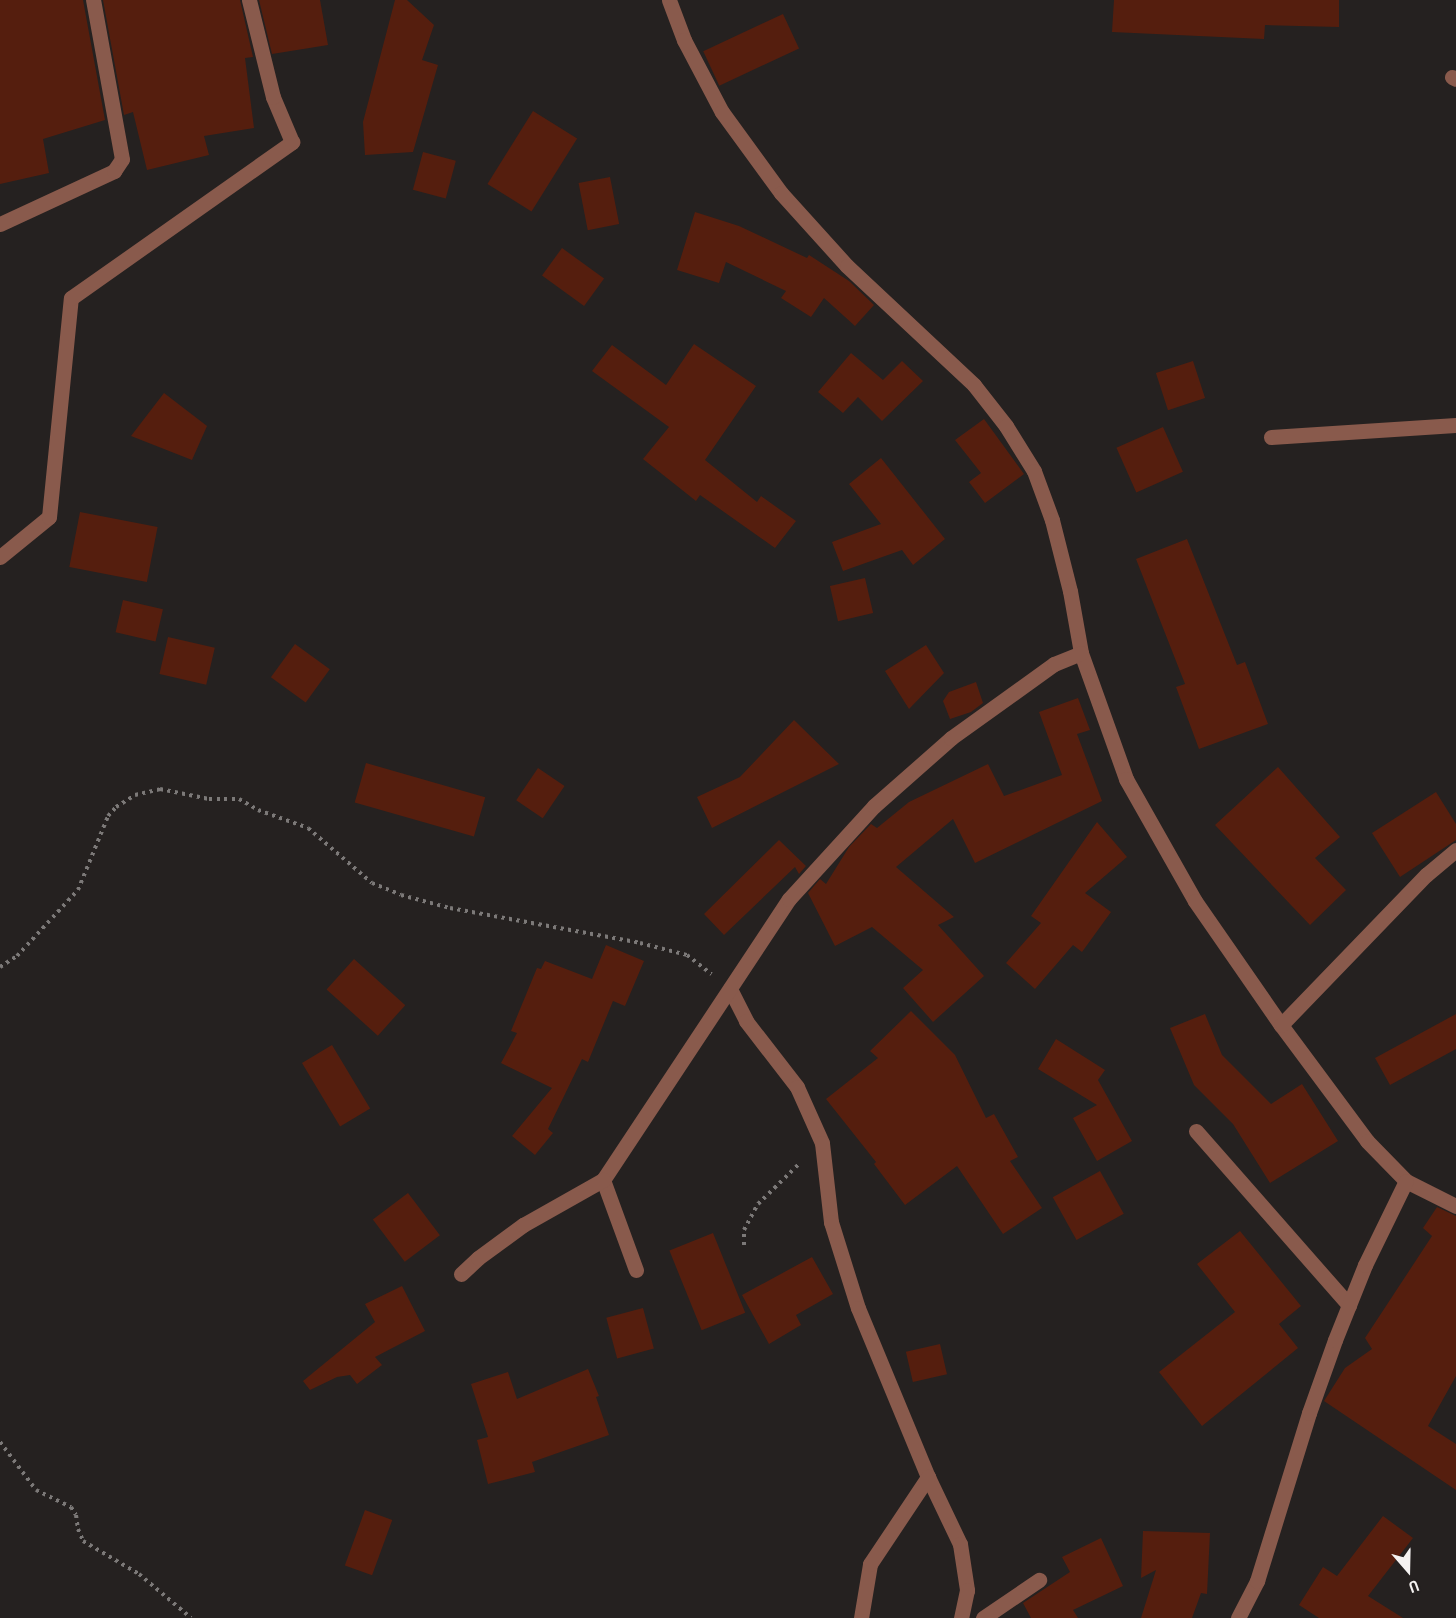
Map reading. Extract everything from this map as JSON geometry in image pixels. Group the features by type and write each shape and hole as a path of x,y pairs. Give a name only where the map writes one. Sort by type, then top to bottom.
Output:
{"street":[{"path":"0,224 114,171 122,159 93,0"},
{"path":"0,557 49,517 72,298 292,142 273,97 249,0"},
{"path":"669,0 684,40 722,112 781,193 847,266 974,385 1006,426 1034,471 1052,520 1070,591 1081,653 1126,779 1195,901 1281,1025 1367,1141 1406,1181 1456,1206"},
{"path":"1271,437 1456,424"},
{"path":"461,1274 478,1257 523,1225 603,1180 789,899 874,806 951,738 1054,664 1081,653"},
{"path":"1281,1025 1426,875 1456,850"},
{"path":"730,989 746,1021 796,1087 822,1143 831,1222 855,1297 928,1477 960,1544 967,1590 960,1618"},
{"path":"1196,1131 1349,1305"},
{"path":"603,1180 636,1269"},
{"path":"1238,1618 1257,1581 1309,1413 1349,1305 1406,1181"},
{"path":"861,1618 870,1564 928,1477"},
{"path":"982,1618 1039,1580"}],"path":[{"path":"0,967 17,956 78,890 108,816 116,807 135,795 160,789 209,799 239,799 258,810 308,828 372,883 401,896 450,908 640,943 687,955 730,989"},
{"path":"744,1245 744,1230 758,1204 822,1143"},
{"path":"0,1442 36,1490 71,1507 76,1515 83,1541 139,1574 191,1618"}],"building":[{"path":"0,0 83,0 105,120 43,139 49,173 0,184"},
{"path":"103,0 240,0 253,57 245,58 254,128 204,136 209,155 147,170 133,112 124,115"},
{"path":"259,0 320,0 328,45 272,54"},
{"path":"395,0 407,0 434,25 422,60 438,65 413,152 365,155 363,122"},
{"path":"1114,0 1339,0 1339,27 1265,25 1264,39 1112,32"},
{"path":"783,14 799,48 719,86 703,51"},
{"path":"533,111 577,139 532,211 487,184"},
{"path":"423,152 456,161 446,198 413,190"},
{"path":"610,177 619,224 588,230 579,183"},
{"path":"695,212 739,226 807,258 809,255 849,281 874,305 855,326 824,298 811,317 781,298 786,291 726,262 719,283 677,270"},
{"path":"562,248 604,279 584,306 542,276"},
{"path":"694,344 756,386 705,460 757,502 761,496 796,521 775,548 700,495 696,501 643,459 669,427 592,371 612,345 666,385"},
{"path":"851,353 883,380 902,361 923,381 882,421 858,397 843,413 818,392"},
{"path":"1193,361 1205,398 1168,410 1156,373"},
{"path":"164,393 207,426 192,460 131,436"},
{"path":"984,419 1024,474 985,503 969,482 981,473 955,440"},
{"path":"1163,427 1183,472 1136,493 1116,448"},
{"path":"881,458 945,539 913,565 902,550 843,571 832,542 881,524 849,484"},
{"path":"80,512 158,527 147,582 69,567"},
{"path":"1187,539 1237,665 1245,662 1268,724 1199,749 1176,687 1185,684 1136,559"},
{"path":"865,578 873,613 838,621 830,586"},
{"path":"123,600 163,609 156,641 116,632"},
{"path":"168,637 215,648 206,685 159,674"},
{"path":"295,644 330,669 306,702 271,677"},
{"path":"926,645 944,673 909,709 885,671"},
{"path":"976,682 983,703 971,712 950,719 943,701 949,692"},
{"path":"1078,698 1090,730 1077,734 1102,801 975,863 953,819 896,867 954,917 938,925 984,976 933,1022 903,988 923,970 872,927 835,946 808,893 820,879 826,884 849,847 871,824 877,828 909,802 988,764 1004,796 1062,775 1039,712"},
{"path":"794,720 839,764 712,828 697,797 740,777"},
{"path":"366,763 485,797 474,837 355,802"},
{"path":"1278,767 1340,837 1315,858 1346,890 1310,925 1215,825"},
{"path":"538,768 565,786 543,818 516,800"},
{"path":"1436,792 1456,824 1456,840 1400,877 1372,833"},
{"path":"1097,822 1127,857 1085,893 1111,912 1082,952 1073,945 1035,989 1006,963 1041,923 1031,916"},
{"path":"779,840 806,866 799,874 795,867 724,935 704,914"},
{"path":"606,945 644,961 625,1006 613,1001 588,1062 582,1059 548,1129 553,1133 535,1155 512,1136 552,1088 501,1063 517,1033 511,1031 537,968 541,969 545,961 592,979"},
{"path":"354,959 405,1005 378,1036 327,989"},
{"path":"911,1011 955,1055 986,1118 994,1114 1018,1157 1010,1161 1042,1208 1003,1234 957,1166 905,1205 874,1164 876,1162 826,1099 878,1058 870,1051"},
{"path":"1205,1014 1222,1055 1271,1104 1302,1084 1338,1141 1270,1183 1233,1124 1194,1085 1170,1028"},
{"path":"1456,1014 1456,1049 1390,1085 1375,1058"},
{"path":"1056,1039 1105,1070 1098,1080 1132,1141 1097,1161 1073,1118 1097,1105 1038,1069"},
{"path":"332,1045 370,1108 340,1126 302,1063"},
{"path":"1100,1171 1124,1214 1077,1240 1053,1197"},
{"path":"408,1193 440,1235 405,1262 373,1219"},
{"path":"1437,1207 1456,1216 1456,1376 1428,1426 1456,1444 1456,1490 1324,1401 1345,1368 1372,1349 1365,1338 1432,1236 1423,1228"},
{"path":"1240,1231 1301,1306 1279,1324 1298,1348 1202,1426 1159,1372 1235,1312 1197,1264"},
{"path":"713,1233 745,1313 702,1330 669,1251"},
{"path":"812,1257 833,1294 796,1315 801,1325 769,1344 742,1295"},
{"path":"402,1286 425,1331 375,1357 382,1365 357,1384 350,1375 337,1377 310,1390 303,1381 375,1322 365,1304"},
{"path":"643,1308 654,1349 617,1358 606,1318"},
{"path":"940,1344 947,1374 913,1382 906,1352"},
{"path":"588,1369 599,1396 596,1397 609,1435 532,1462 535,1472 488,1484 477,1440 488,1437 471,1384 508,1372 517,1399"},
{"path":"365,1510 392,1520 372,1575 345,1565"},
{"path":"1383,1516 1413,1538 1368,1596 1403,1618 1319,1618 1299,1605 1323,1567 1337,1576"},
{"path":"1143,1531 1210,1533 1207,1594 1201,1593 1192,1618 1141,1618 1156,1570 1141,1578"},
{"path":"1101,1538 1123,1586 1073,1610 1078,1618 1031,1618 1023,1603 1070,1572 1062,1557"}]}
